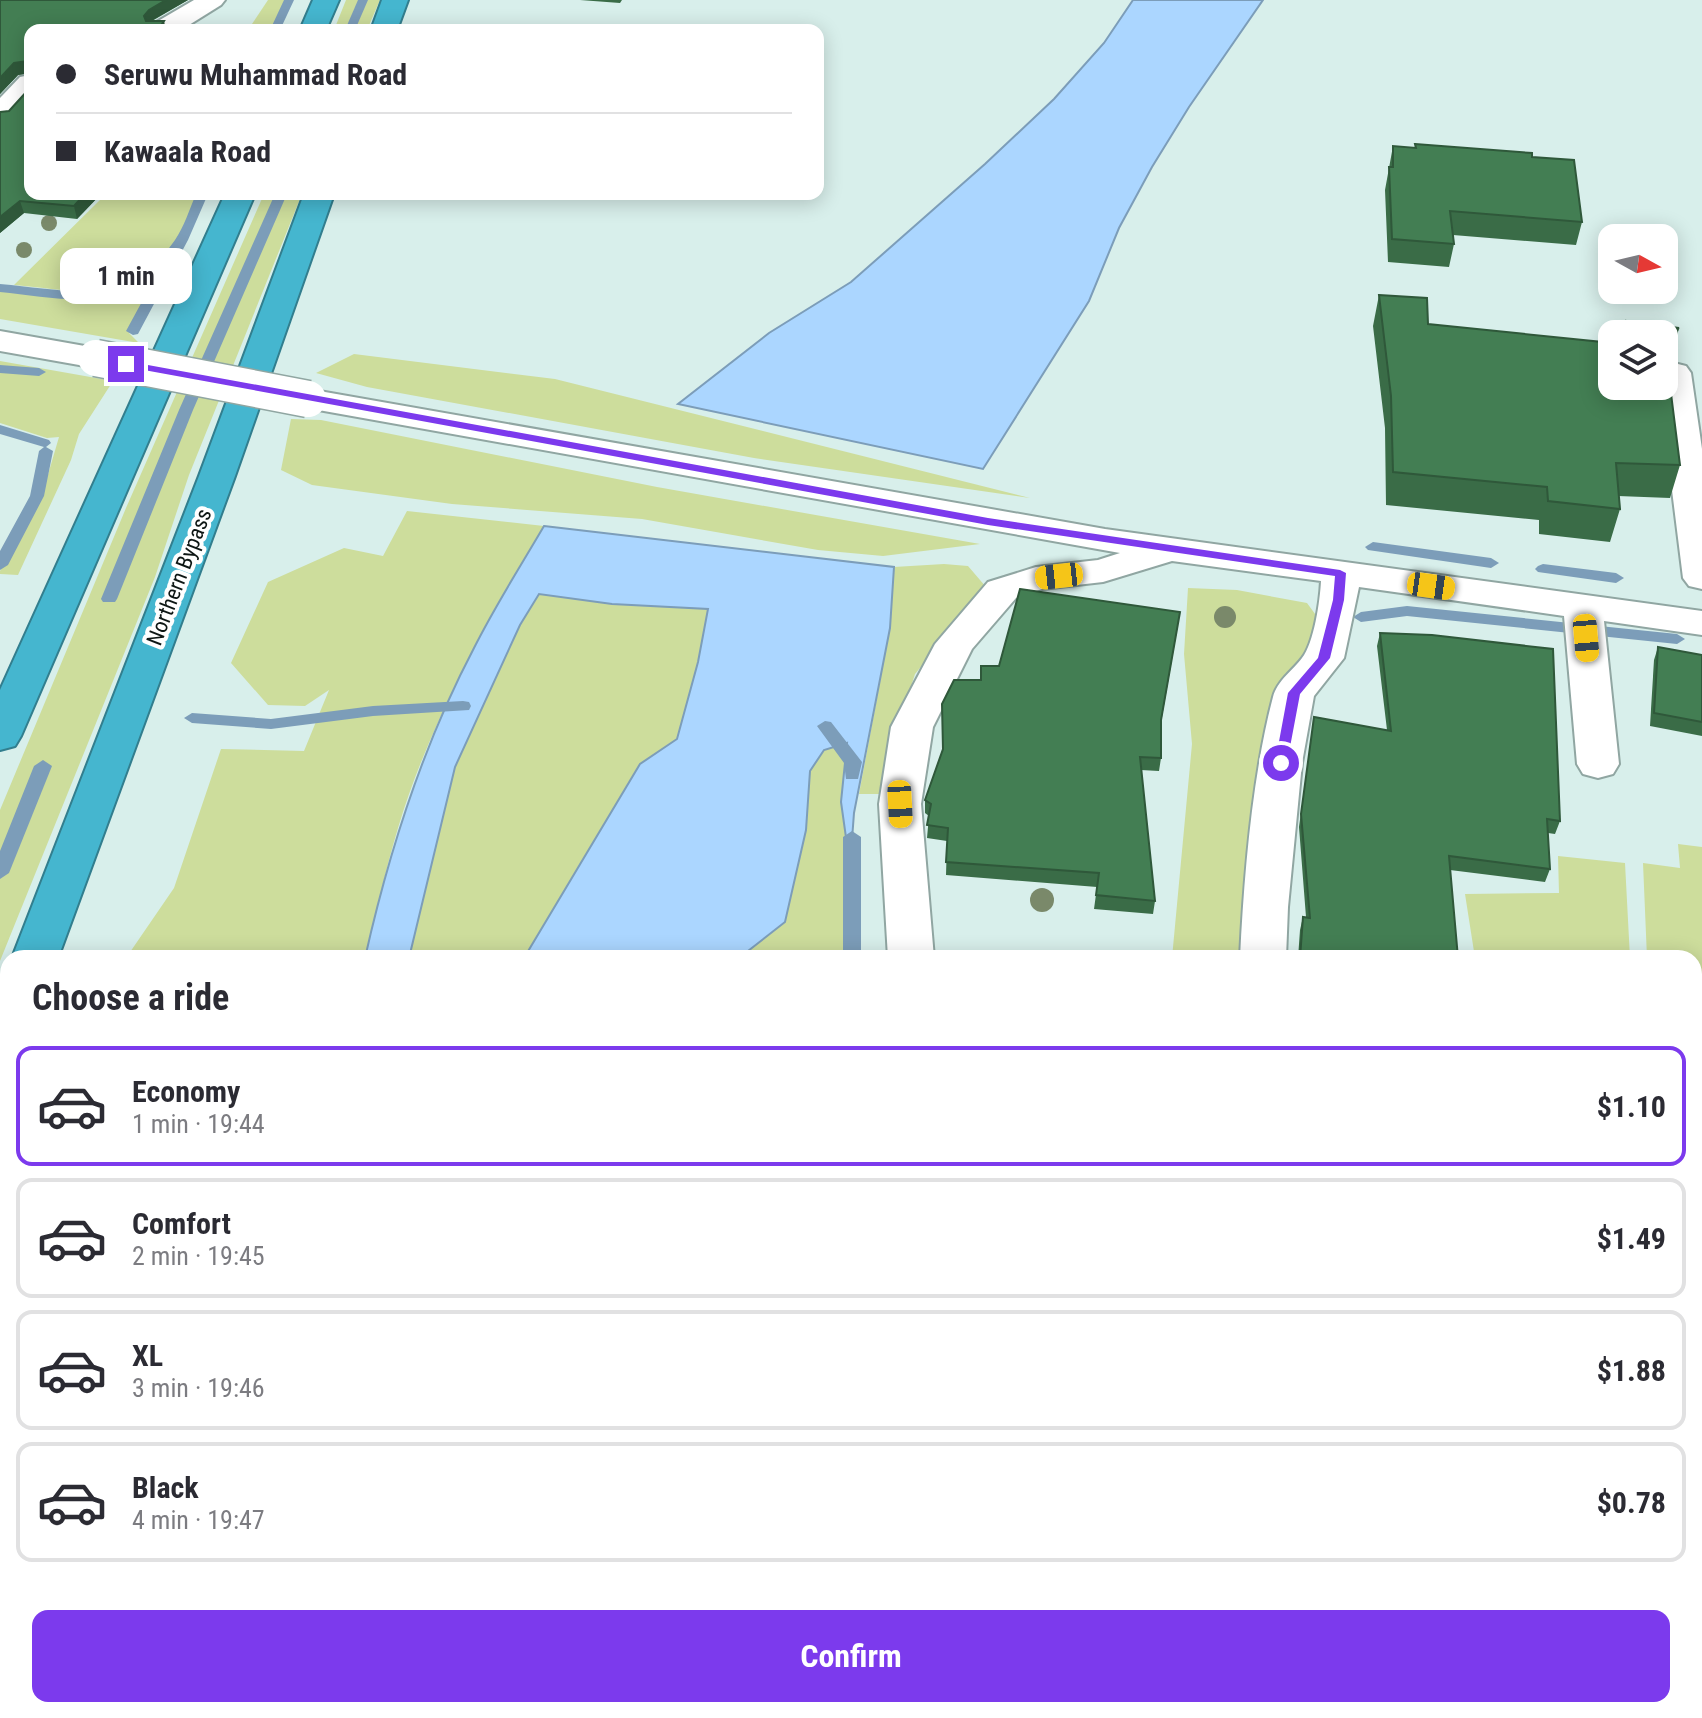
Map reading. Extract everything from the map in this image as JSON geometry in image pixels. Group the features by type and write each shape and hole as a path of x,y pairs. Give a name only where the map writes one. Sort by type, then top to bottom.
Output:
{"highway":[{"path":"316,24 326,0"},
{"path":"386,24 395,0"},
{"path":"0,736 237,200"},
{"name":"Northern Bypass","path":"38,950 212,490 317,200"}],"street":[{"path":"172,24 212,0"},
{"path":"0,115 24,89"},
{"path":"0,341 988,521 1702,623"},
{"path":"1678,400 1702,578"},
{"path":"910,950 900,804 912,727 955,644 1002,590 1036,578 1103,571 1168,549"},
{"path":"1263,950 1281,763 1294,693 1324,658 1339,600 1340,573"},
{"path":"1583,606 1598,764"}],"green space":[{"path":"268,0 287,0 276,24 252,24"},
{"path":"346,0 380,0 370,24 336,24"},
{"path":"100,200 198,200 180,239 163,261 145,277 126,286 85,292 14,285"},
{"path":"261,200 300,200 189,475 155,577 4,950 0,950 0,810 126,508"},
{"path":"169,259 129,333 139,343 0,319 0,291 83,299 114,298 137,288"},
{"path":"354,354 555,379 1030,498 754,458 367,387 316,373"},
{"path":"0,361 113,381 79,434 71,460 18,575 0,574 0,571 42,495 59,437 47,438 0,423"},
{"path":"291,419 321,420 657,487 980,544 883,556 818,550 642,519 452,504 312,485 281,470"},
{"path":"407,511 544,526 462,673 426,749 398,828 367,950 131,950 174,888 221,749 304,751 329,690 305,706 268,705 231,663 268,582 344,548 383,556"},
{"path":"968,566 986,587 915,674 897,730 892,794 859,794 890,628 894,567"},
{"path":"1188,588 1237,590 1307,603 1318,618 1315,649 1285,674 1266,758 1246,950 1173,950 1192,744 1184,654"},
{"path":"539,594 612,604 709,608 677,740 640,764 529,950 411,950 455,767 520,625"},
{"path":"848,742 841,802 850,866 851,950 749,950 785,922 806,830 809,771 824,750"},
{"path":"1678,844 1702,847 1702,950 1647,950 1643,863 1680,868"},
{"path":"1558,856 1625,863 1630,950 1474,950 1465,894 1559,893"}],"water":[{"path":"1133,0 1263,0 1152,167 1119,228 1089,301 983,469 678,404 769,333 851,282 985,164 1054,99 1104,43"},
{"path":"544,526 894,567 890,628 854,813 850,866 841,802 847,743 824,750 810,771 806,830 785,922 749,950 529,950 640,764 677,739 698,662 708,609 612,604 539,594 520,625 455,767 411,950 367,950 385,878 423,760 456,685 499,602"}],"building":[{"path":"0,0 166,0 144,16 146,21 164,21 162,24 24,24 24,62 14,63 0,78"},
{"path":"24,94 24,200 80,200 74,206 20,201 0,217 0,112 9,111"},
{"path":"1415,144 1532,153 1532,157 1574,160 1582,222 1450,211 1454,244 1392,239 1389,167 1393,167 1393,146 1416,148"},
{"path":"1379,295 1427,298 1428,324 1598,342 1598,400 1672,400 1680,465 1616,463 1620,509 1548,501 1547,487 1393,472 1391,396"},
{"path":"1020,589 1180,612 1161,720 1161,758 1140,757 1155,901 1096,895 1099,873 946,862 948,828 927,825 931,804 925,800 943,749 942,704 954,680 981,680 981,666 999,666"},
{"path":"1380,633 1432,635 1553,649 1560,821 1547,819 1550,869 1449,856 1457,950 1301,950 1303,917 1310,918 1301,814 1314,717 1391,731"},
{"path":"1658,647 1702,655 1702,722 1654,713"}],"waterway":[{"path":"278,24 289,0"},
{"path":"353,24 363,0"},
{"path":"182,240 199,200"},
{"path":"109,599 186,410 278,200"},
{"path":"0,288 87,295 120,292 146,277 182,240"},
{"path":"133,331 182,240"},
{"path":"0,369 39,372"},
{"path":"0,429 44,443"},
{"path":"0,565 37,496 46,451"},
{"path":"1373,547 1491,563"},
{"path":"1543,569 1616,578"},
{"path":"1361,617 1407,611 1677,639"},
{"path":"192,718 271,724 373,711 463,706"},
{"path":"825,726 853,762 852,775"},
{"path":"0,873 43,766"},
{"path":"852,837 852,950"}],"route":[{"path":"126,364 988,521 1340,573 1339,600 1324,658 1294,693 1281,763"}]}
